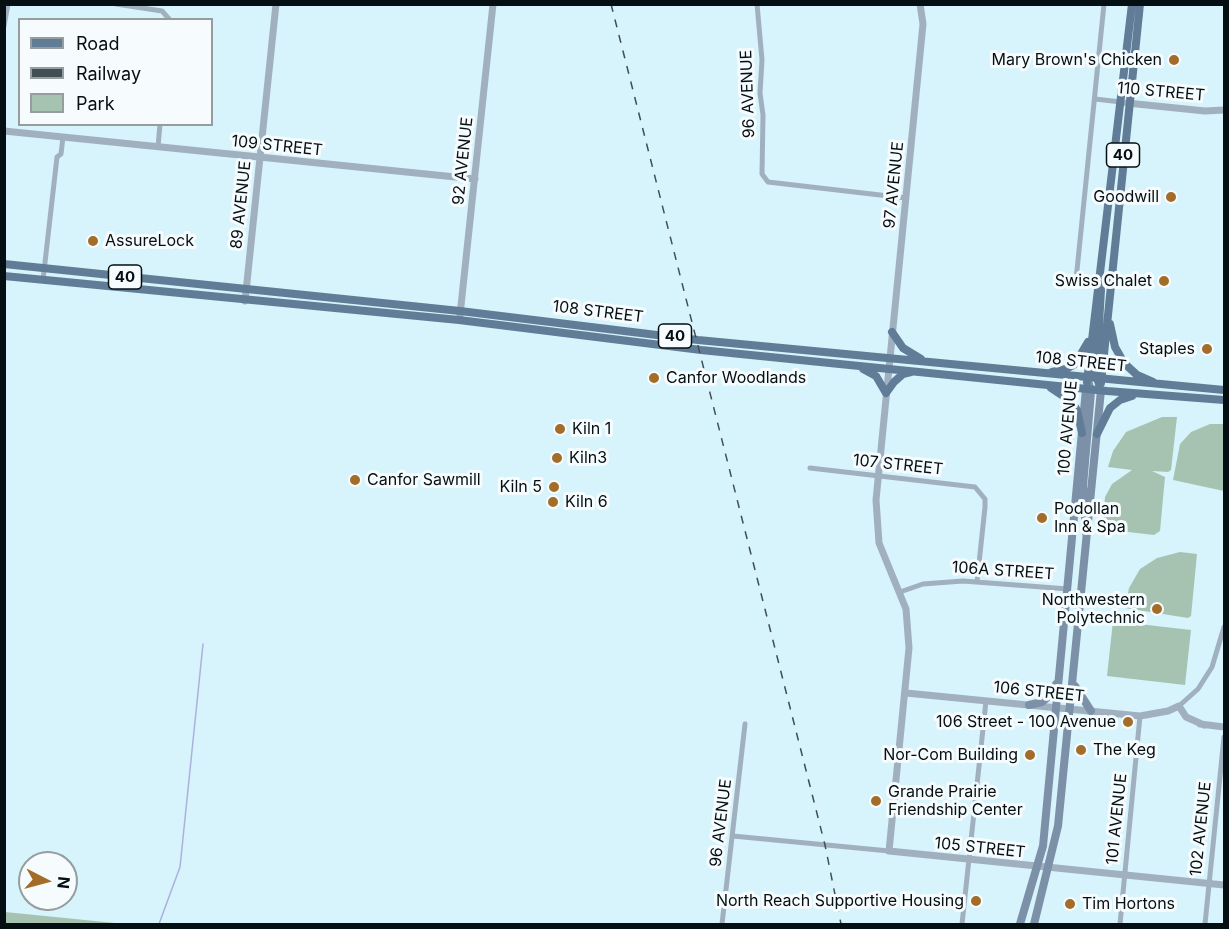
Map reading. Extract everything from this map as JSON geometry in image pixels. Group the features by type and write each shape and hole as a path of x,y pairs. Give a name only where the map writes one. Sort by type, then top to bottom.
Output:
{"main road":[{"name":"100 AVENUE","path":"1020,924 1042,846 1058,708 1082,433 1093,390 1099,379 1108,305 1132,4"},
{"name":"100 AVENUE","path":"1034,924 1058,825 1097,434 1093,390 1087,378 1103,232 1140,4"},
{"path":"1099,379 1103,232"},
{"name":"108 STREET","path":"4,264 246,289 701,350 1093,390 1224,400"},
{"name":"108 STREET","path":"4,276 245,301 460,316 1224,390"},
{"path":"1108,305 1112,338 1124,363 1145,379 1179,387"},
{"path":"1043,374 1066,369 1077,361 1085,350 1093,324"},
{"path":"892,332 903,348 924,361"},
{"path":"851,365 876,376 886,393 903,374 914,371"},
{"path":"1042,384 1072,402 1082,433"},
{"path":"1088,540 1083,524 1083,496 1093,390"},
{"path":"1097,434 1107,412 1115,403 1127,397 1142,394"},
{"path":"1029,705 1042,702 1053,693 1062,665"},
{"path":"1074,681 1078,694 1091,711"}],"street":[{"path":"4,26 8,4"},
{"path":"116,4 150,8 166,13 169,18"},
{"name":"89 AVENUE","path":"245,301 276,4"},
{"name":"92 AVENUE","path":"460,316 493,4"},
{"name":"96 AVENUE","path":"757,4 762,60 760,93 764,115 762,174 768,182 906,198"},
{"name":"97 AVENUE","path":"889,851 906,693 908,628 900,591 879,543 876,519 878,476 923,24 920,4"},
{"path":"1076,280 1104,4"},
{"name":"110 STREET","path":"1095,99 1205,111 1224,110"},
{"path":"158,147 160,126"},
{"name":"109 STREET","path":"4,131 474,179"},
{"path":"43,280 57,157 61,154 63,137"},
{"name":"107 STREET","path":"810,468 966,486 981,492 986,507 977,582"},
{"name":"106A STREET","path":"900,591 942,581 1069,589"},
{"path":"1203,725 1186,717 1179,706 1198,689 1212,667 1224,627"},
{"name":"106 STREET","path":"906,693 1140,716 1168,711 1179,706"},
{"path":"962,924 986,701"},
{"path":"1168,711 1182,720 1224,727"},
{"name":"101 AVENUE","path":"1120,924 1140,716"},
{"name":"96 AVENUE","path":"722,924 745,724"},
{"name":"102 AVENUE","path":"1205,924 1224,736"},
{"name":"105 STREET","path":"733,836 1224,885"}],"green space":[{"path":"1162,417 1177,417 1171,470 1168,472 1152,471 1165,477 1160,531 1154,535 1102,529 1105,497 1112,484 1132,470 1108,467 1113,451 1126,432"},
{"path":"1210,424 1224,424 1224,491 1173,480 1180,444 1191,432"},
{"path":"1180,552 1197,554 1191,616 1188,618 1125,608 1129,588 1140,569 1157,558"},
{"path":"1113,621 1191,630 1185,685 1107,676"},
{"path":"5,912 125,924 5,924"}],"waterway":[{"path":"159,924 180,867 203,644"}],"railway":[{"path":"611,4 825,845 841,924"}],"place":[{"name":"Mary Brown's Chicken","path":"1174,60"},
{"name":"Goodwill","path":"1171,197"},
{"name":"AssureLock","path":"93,241"},
{"name":"Swiss Chalet","path":"1164,281"},
{"name":"Staples","path":"1207,349"},
{"name":"Canfor Woodlands","path":"654,378"},
{"name":"Kiln 1","path":"560,429"},
{"name":"Kiln3","path":"557,458"},
{"name":"Canfor Sawmill","path":"355,480"},
{"name":"Kiln 5","path":"554,487"},
{"name":"Kiln 6","path":"553,502"},
{"name":"Podollan Inn & Spa","path":"1042,518"},
{"name":"Northwestern Polytechnic","path":"1157,609"},
{"name":"106 Street - 100 Avenue","path":"1128,722"},
{"name":"The Keg","path":"1081,750"},
{"name":"Nor-Com Building","path":"1030,755"},
{"name":"Grande Prairie Friendship Center","path":"876,801"},
{"name":"North Reach Supportive Housing","path":"976,901"},
{"name":"Tim Hortons","path":"1070,904"}]}
